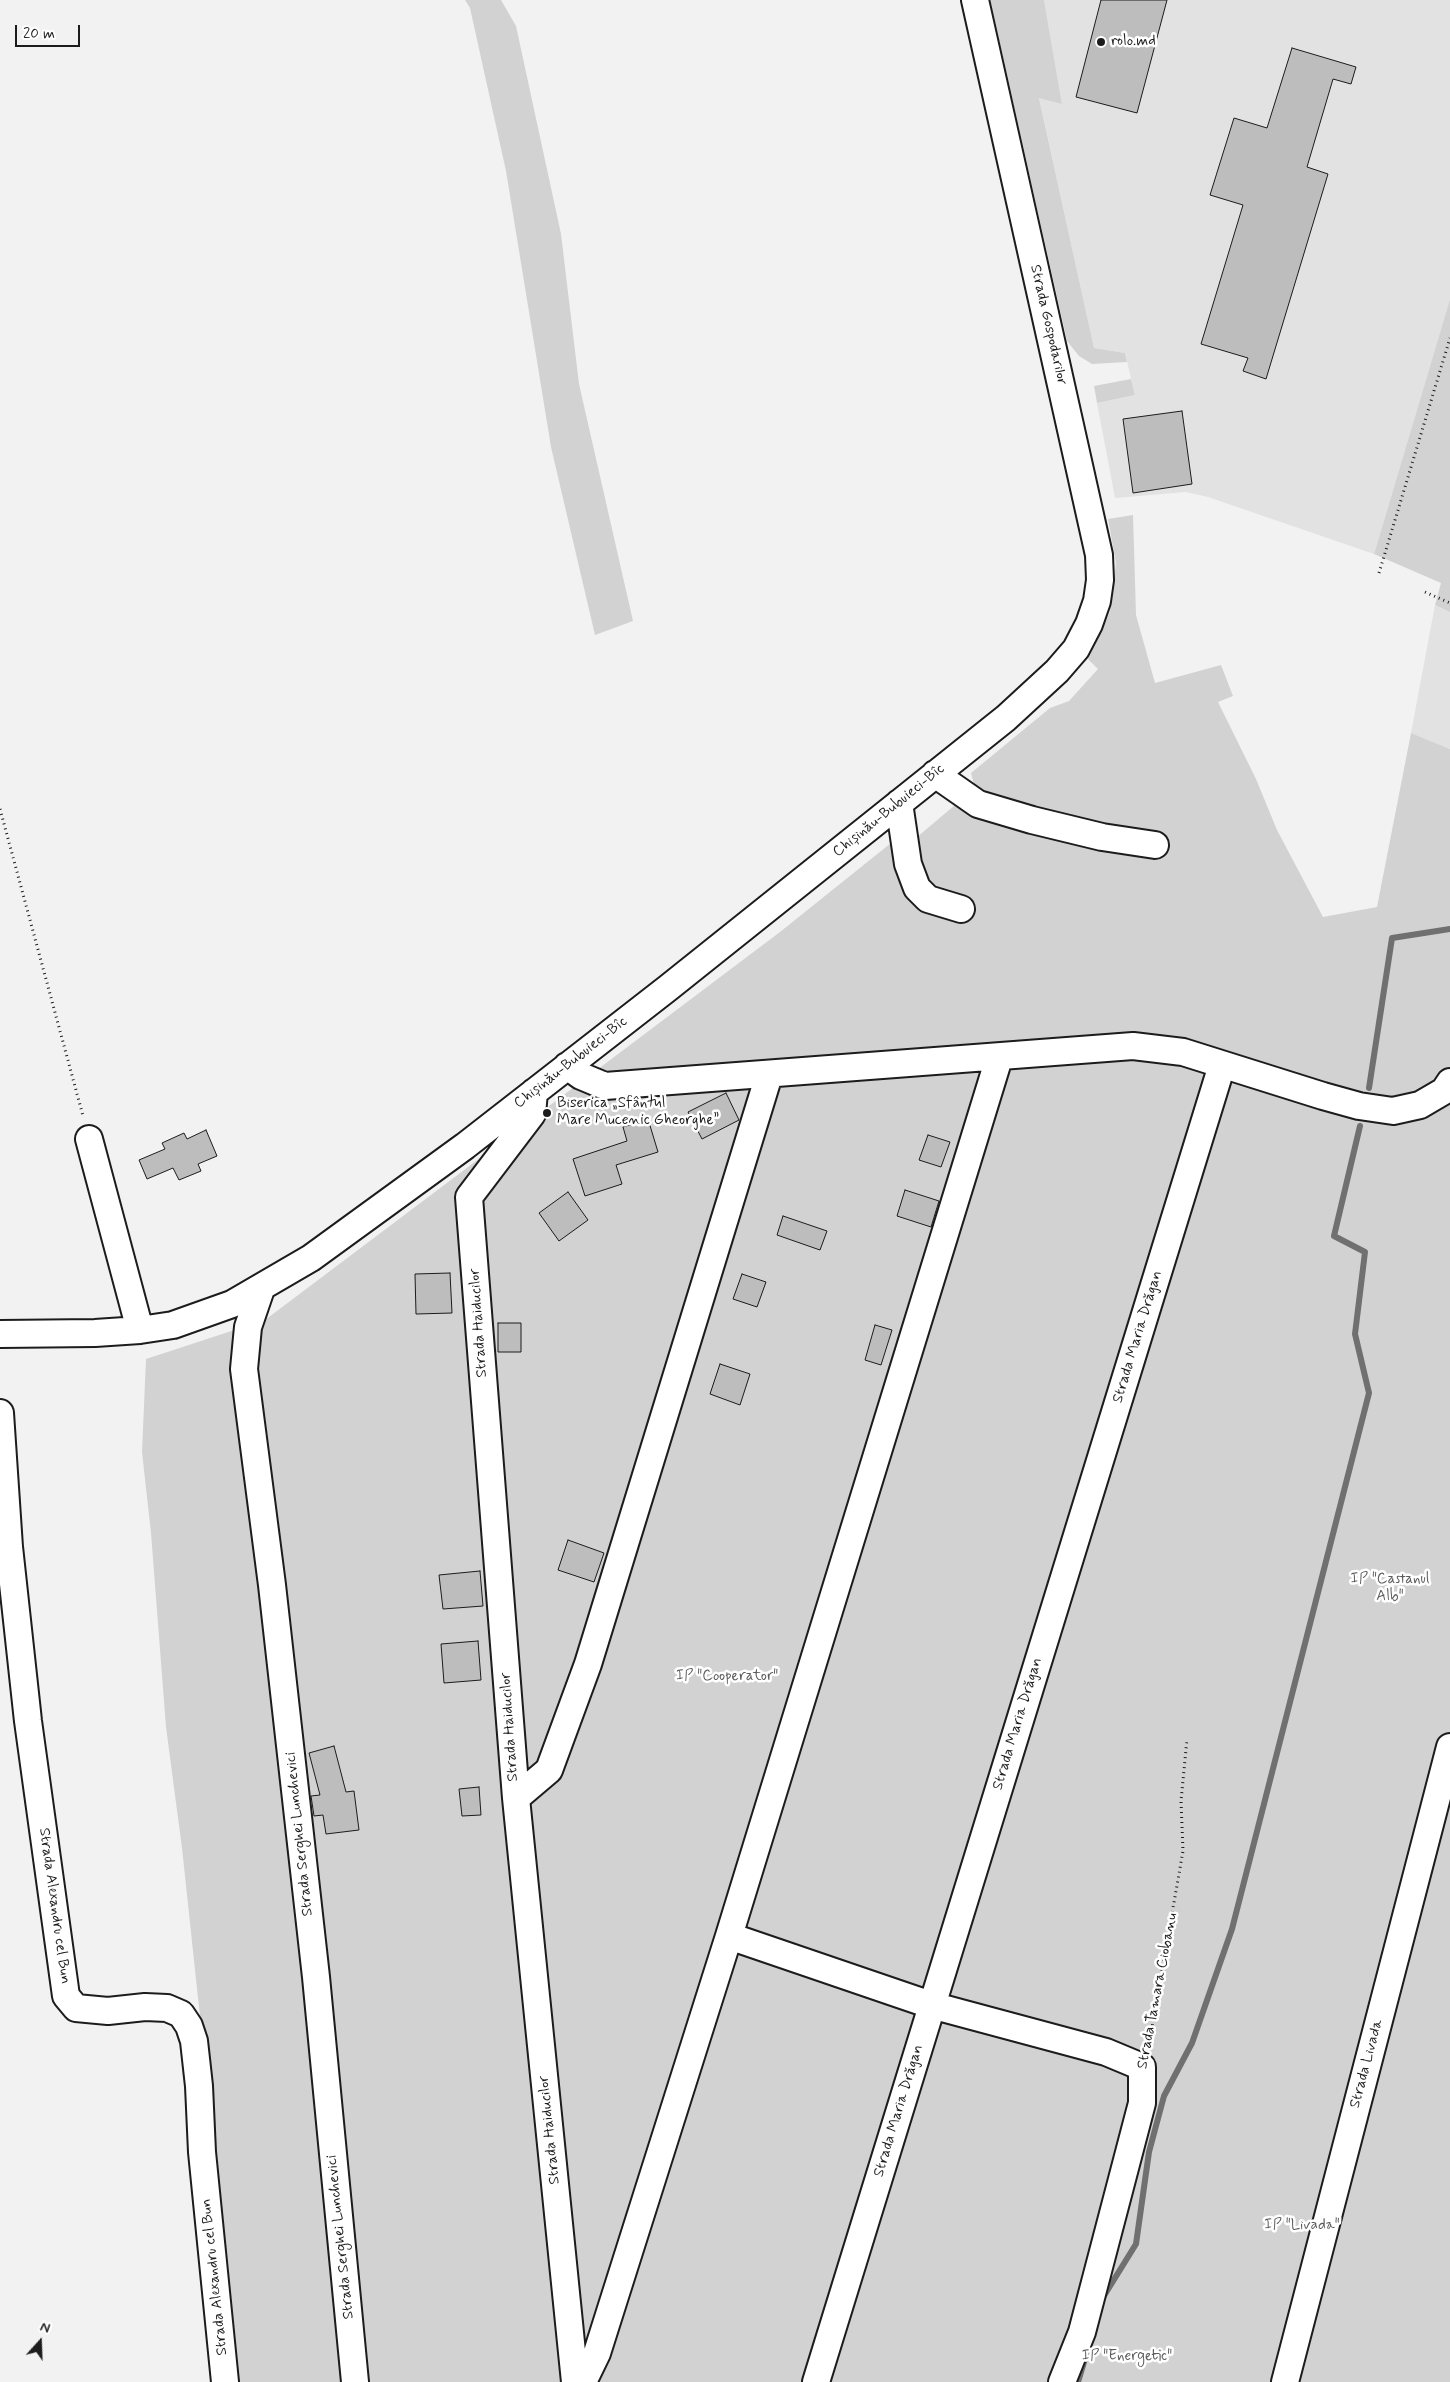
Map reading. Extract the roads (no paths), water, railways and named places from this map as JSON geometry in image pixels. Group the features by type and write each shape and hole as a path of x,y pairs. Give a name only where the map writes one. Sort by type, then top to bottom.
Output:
{"street":[{"name":"Strada Gospodarilor","path":"974,0 1099,556 1100,580 1097,601 1089,624 1076,649"},
{"name":"Chișinău-Bubuieci-Bîc","path":"0,1334 45,1335 140,1330 173,1325 232,1304 261,1289 311,1258 362,1222 534,1092 668,988 1006,718 1057,672 1076,649"},
{"path":"935,774 978,804 1032,820 1102,837 1155,845"},
{"path":"899,803 908,864 917,888 928,900 962,909"},
{"path":"567,1066 581,1076 605,1086 999,1058 1133,1046 1182,1052 1222,1066 1358,1106 1393,1111 1420,1105 1444,1091 1450,1082"},
{"path":"583,2382 598,2353 729,1936 999,1058"},
{"name":"Strada Maria Drăgan","path":"816,2382 1222,1066"},
{"path":"516,1798 549,1770 588,1664 769,1075"},
{"name":"Strada Haiducilor","path":"534,1092 532,1114 469,1196 516,1798 575,2382"},
{"path":"88,1139 140,1330"},
{"name":"Strada Serghei Lunchevici","path":"261,1289 248,1327 244,1368 272,1585 314,1957 356,2382"},
{"name":"Strada Alexandru cel Bun","path":"0,1414 9,1547 28,1721 66,1996 76,2008 108,2012 145,2007 167,2008 181,2014 189,2026 194,2041 198,2077 202,2152 225,2382"},
{"name":"Strada Livada","path":"1285,2382 1450,1747"},
{"path":"729,1936 931,2005"},
{"name":"Strada Tamara Ciobanu","path":"931,2005 1106,2052 1142,2067 1142,2103 1082,2332 1062,2382"}],"waterway":[{"path":"1369,1088 1392,938 1450,929"},
{"path":"1102,2299 1136,2244 1149,2152 1164,2096 1192,2043 1232,1929 1369,1393 1355,1334 1365,1252 1334,1236 1360,1126"},
{"path":"1078,2382 1085,2359"}],"place":[{"name":"rolo.md","path":"1101,42"},
{"name":"Biserica „Sfântul Mare Mucenic Gheorghe”","path":"547,1113"}],"park label":[{"name":"IP \"Castanul Alb\"","path":"1390,1588"},
{"name":"IP \"Cooperator\"","path":"727,1677"},
{"name":"IP \"Livada\"","path":"1302,2226"},
{"name":"IP \"Energetic\"","path":"1127,2357"}]}
